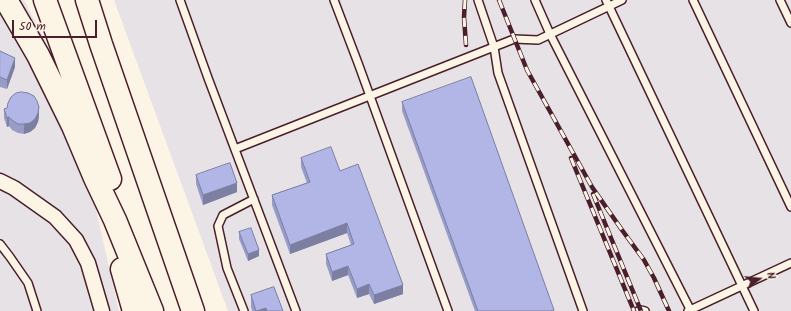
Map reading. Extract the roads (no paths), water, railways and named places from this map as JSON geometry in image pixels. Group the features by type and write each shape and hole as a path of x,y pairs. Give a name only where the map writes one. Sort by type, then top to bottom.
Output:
{"highway":[{"path":"6,0 38,55 72,126 115,220 152,311"},
{"path":"45,0 158,311"},
{"path":"82,0 101,44"},
{"path":"87,0 193,311"},
{"path":"95,178 134,311"}],"street":[{"path":"0,181 14,188 55,216 76,240 88,263 102,311"}],"lane":[{"path":"180,0 296,311"},
{"path":"334,0 448,311"},
{"path":"478,0 494,47 498,73 583,311"},
{"path":"535,0 550,34 689,310 791,263"},
{"path":"235,149 514,39 538,40 607,3 622,0"},
{"path":"693,0 791,207"},
{"path":"780,0 791,23"},
{"path":"607,3 754,311"},
{"path":"244,311 227,268 218,226 223,215 254,199"},
{"path":"0,244 28,283 38,311"},
{"path":"638,311 645,311"}],"railway":[{"path":"465,0 464,17 466,45"},
{"path":"499,0 527,70 592,187 644,260 669,311"},
{"path":"571,158 634,311"},
{"path":"593,194 641,311"}]}
